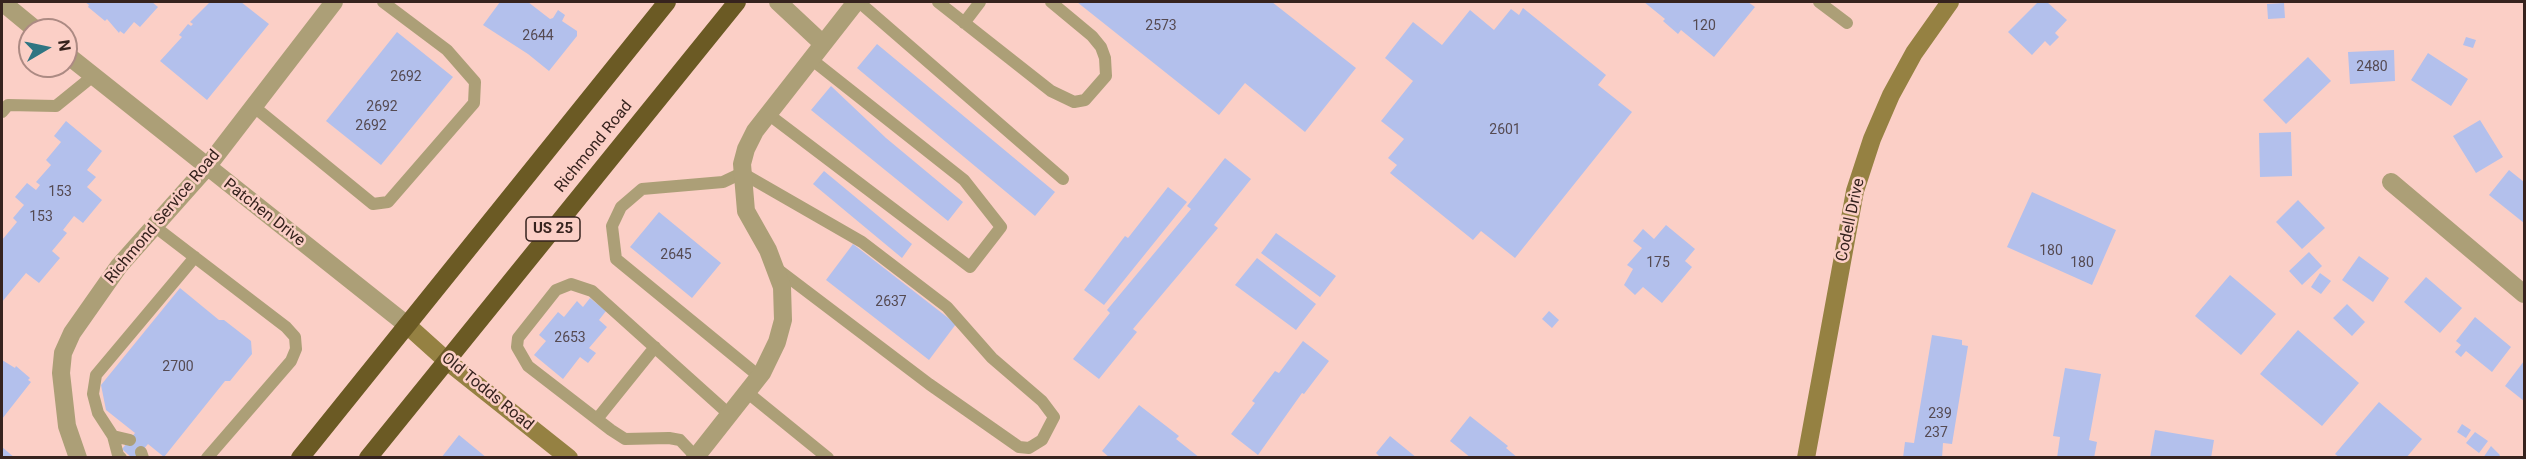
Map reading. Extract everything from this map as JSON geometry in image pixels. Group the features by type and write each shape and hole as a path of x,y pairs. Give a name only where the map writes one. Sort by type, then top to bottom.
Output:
{"highway":[{"name":"Richmond Road","path":"300,458 667,2"},
{"name":"Richmond Road","path":"368,458 737,2"}],"street":[{"path":"2,2 21,18"},
{"name":"Richmond Service Road","path":"78,458 67,426 61,373 63,352 77,326 119,266 207,167 334,2"},
{"path":"778,2 823,44"},
{"path":"696,457 760,376 777,342 783,320 782,286 775,267 746,211 742,173 746,148 755,131 857,2"},
{"name":"Codell Drive","path":"1806,458 1856,191 1872,139 1891,95 1914,53 1950,2"},
{"name":"Patchen Drive","path":"78,64 407,326"},
{"path":"2391,182 2524,294"},
{"name":"Old Todds Road","path":"407,326 447,361 569,458"}],"lane":[{"path":"253,106 373,204 388,202 474,103 475,82 447,50 383,2"},
{"path":"857,2 1063,178"},
{"path":"938,2 1051,91 1074,102 1085,100 1106,76 1105,58 1101,47 1092,36 1051,2"},
{"path":"964,23 980,2"},
{"path":"1819,2 1847,23"},
{"path":"768,114 970,267 1001,227 964,180 811,59"},
{"path":"2,112 8,105 56,106 93,76"},
{"path":"760,376 616,258 612,226 621,207 642,189 723,182 742,173 862,242 947,307 992,358 1042,401 1054,417 1042,440 1029,448 1019,447 929,384 775,267"},
{"path":"154,226 286,327 295,337 296,349 291,361 207,458"},
{"path":"121,458 113,436 98,413 93,394 96,375 195,257"},
{"path":"696,457 680,440 625,438 528,366 517,347 518,338 556,290 571,284 592,291 730,416"},
{"path":"597,419 655,347"},
{"path":"748,393 828,458"},
{"path":"113,436 130,440"},
{"path":"804,438 811,458"}],"building":[{"path":"85,2 152,2 158,7 140,27 134,22 124,34 120,31 119,33 107,19 105,21"},
{"path":"210,2 241,2 269,24 207,100 160,61 182,37 179,35 188,24 191,26 193,24 190,22"},
{"path":"500,2 528,2 550,19 558,10 565,15 562,21 577,31 577,36 549,71 528,54 483,25"},
{"path":"1077,2 1272,2 1356,68 1305,132 1245,83 1219,115"},
{"path":"1644,2 1748,2 1755,7 1714,57 1681,30 1678,34 1663,21 1665,19"},
{"path":"2038,2 2047,2 2067,20 2055,33 2059,37 2050,46 2045,41 2032,55 2008,32"},
{"path":"2284,3 2285,18 2268,19 2267,4"},
{"path":"1523,8 1606,75 1598,85 1632,112 1515,258 1481,231 1473,240 1390,173 1397,165 1388,158 1404,139 1381,121 1413,81 1385,58 1413,22 1442,45 1470,10 1494,30 1511,9 1519,15"},
{"path":"397,32 453,77 381,165 326,121"},
{"path":"2466,37 2476,40 2473,48 2463,45"},
{"path":"877,44 1055,192 1035,216 857,68"},
{"path":"2394,50 2395,81 2350,84 2348,52"},
{"path":"2428,53 2468,79 2451,106 2411,80"},
{"path":"2308,57 2331,81 2286,124 2263,100"},
{"path":"831,86 886,138 963,202 948,221 811,110"},
{"path":"2480,120 2503,157 2476,173 2453,136"},
{"path":"66,121 102,151 87,170 96,177 87,187 102,200 83,223 74,216 63,230 67,233 52,251 60,258 39,283 26,273 2,302 2,240 17,222 13,218 24,205 15,197 27,183 36,190 40,185 36,182 51,165 46,160 61,142 54,136"},
{"path":"2291,132 2292,176 2260,177 2259,133"},
{"path":"1225,158 1251,179 1214,225 1218,228 1133,329 1137,332 1099,379 1073,359 1110,313 1107,310 1191,209 1187,206"},
{"path":"2509,170 2524,182 2524,223 2489,195"},
{"path":"824,171 912,244 902,258 813,184"},
{"path":"1168,187 1187,202 1104,305 1084,290 1125,236 1128,238"},
{"path":"2032,192 2116,230 2092,285 2007,247"},
{"path":"2298,200 2325,228 2302,249 2276,222"},
{"path":"659,212 721,263 692,298 630,247"},
{"path":"1666,225 1695,249 1685,261 1692,267 1662,303 1643,287 1635,295 1624,285 1633,269 1627,265 1642,248 1633,241 1643,229 1654,239"},
{"path":"1276,233 1336,276 1320,297 1261,253"},
{"path":"853,244 956,324 929,360 826,280"},
{"path":"2309,252 2322,266 2302,285 2289,271"},
{"path":"2359,256 2389,278 2373,302 2342,280"},
{"path":"1257,258 1316,304 1296,330 1235,285"},
{"path":"2320,273 2331,281 2321,294 2311,287"},
{"path":"2230,275 2276,314 2241,355 2195,316"},
{"path":"2426,277 2462,308 2440,333 2404,302"},
{"path":"180,288 219,320 224,320 251,341 252,354 230,381 225,381 164,457 148,444 136,458 132,458 122,449 135,433 106,410 101,385"},
{"path":"590,298 606,311 599,320 607,327 589,348 596,353 588,363 580,357 563,379 534,355 546,341 539,335 558,312 564,317 577,301 583,307"},
{"path":"2347,304 2365,322 2352,336 2333,318"},
{"path":"1549,311 1559,320 1552,328 1542,319"},
{"path":"2475,317 2511,347 2492,372 2466,351 2461,357 2455,352 2461,345 2456,341"},
{"path":"2298,330 2359,383 2322,426 2260,374"},
{"path":"1932,335 1962,340 1962,345 1968,346 1952,444 1943,443 1942,458 1903,458 1905,442 1914,443"},
{"path":"1303,341 1329,361 1304,394 1302,393 1258,455 1231,434 1255,403 1252,401 1275,371 1279,373"},
{"path":"2,360 15,368 16,366 30,378 28,380 31,382 2,419"},
{"path":"2524,361 2524,401 2505,386"},
{"path":"2065,368 2101,374 2089,440 2097,442 2094,458 2057,458 2060,437 2053,436"},
{"path":"2379,402 2422,439 2406,458 2340,458 2335,454"},
{"path":"1139,405 1179,436 1176,439 1200,458 1110,458 1102,451"},
{"path":"1470,416 1508,446 1506,448 1518,458 1471,458 1450,441"},
{"path":"2462,424 2471,430 2466,438 2457,432"},
{"path":"2155,430 2214,440 2211,458 2150,458"},
{"path":"2475,432 2488,441 2479,453 2466,443"},
{"path":"459,435 487,458 441,458"},
{"path":"1390,436 1417,458 1377,458 1379,456 1376,453"},
{"path":"2491,446 2500,455 2498,458 2483,458"},
{"path":"2,447 15,458 2,458"}]}
